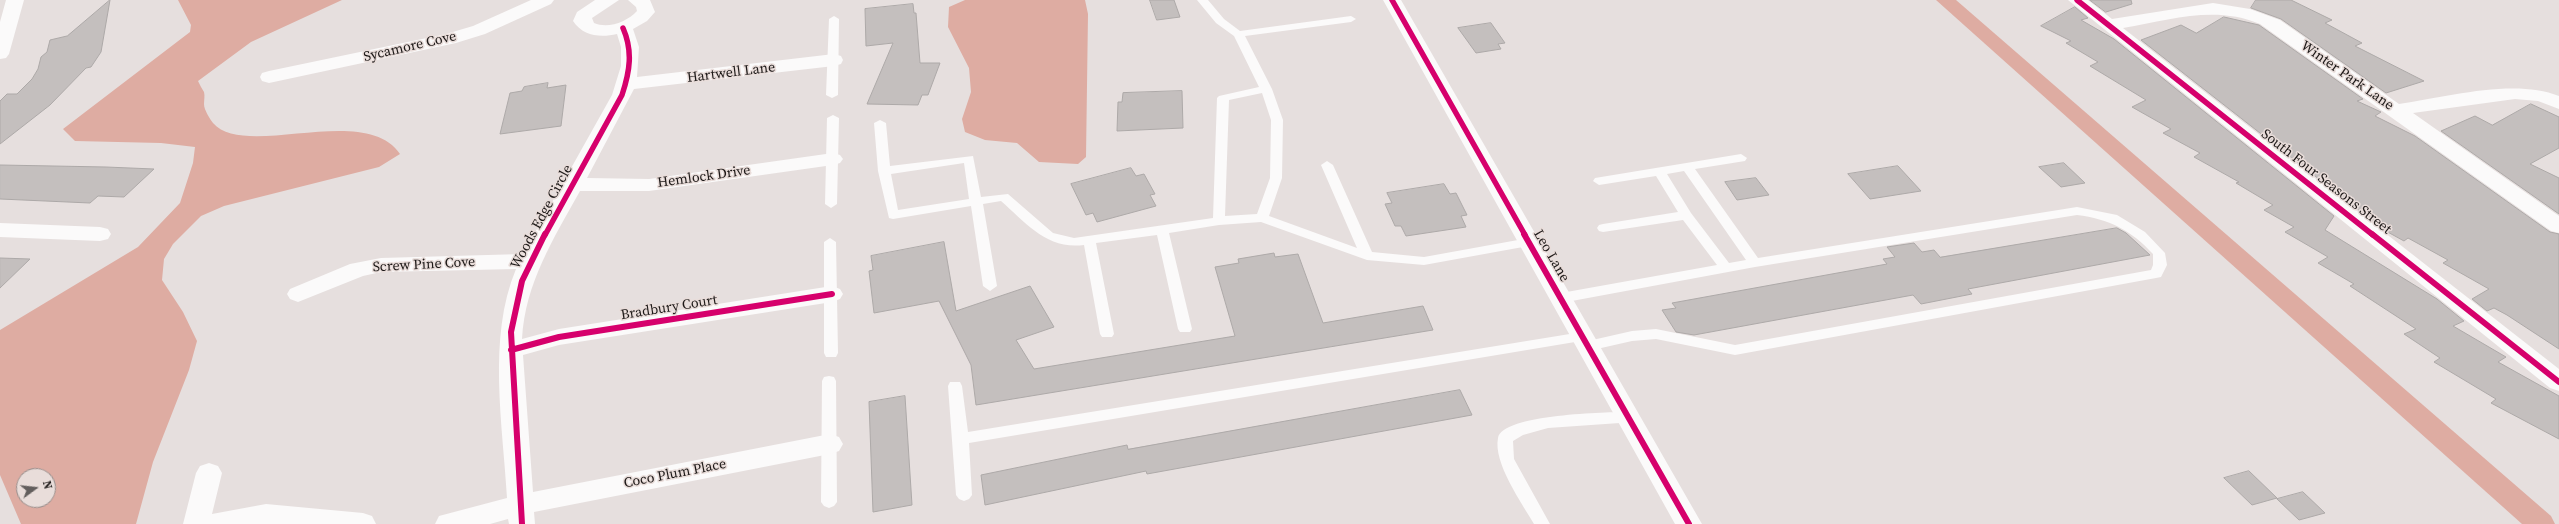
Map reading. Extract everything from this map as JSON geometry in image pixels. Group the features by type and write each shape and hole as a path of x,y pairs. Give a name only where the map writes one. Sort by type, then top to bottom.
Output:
{"street":[{"path":"0,54 15,0"},
{"name":"Sycamore Cove","path":"269,77 450,38 479,30 545,0"},
{"path":"602,1 583,16 584,25 596,30 623,28 638,20 646,12 644,4 639,0"},
{"name":"Leo Lane","path":"1392,0 1689,524"},
{"name":"South Four Seasons Street","path":"2077,0 2559,382"},
{"name":"Winter Park Lane","path":"2108,24 2213,8 2247,12 2274,24 2559,226"},
{"name":"Woods Edge Circle","path":"521,516 511,350 511,316 518,288 530,261 574,184 627,84 631,65 630,48 623,28"},
{"name":"Hartwell Lane","path":"627,84 834,60"},
{"path":"2396,110 2515,93 2542,96 2559,103"},
{"name":"Hemlock Drive","path":"574,184 649,184 833,159"},
{"path":"0,230 100,234"},
{"name":"Screw Pine Cove","path":"298,294 358,269 381,265 530,261"},
{"name":"Bradbury Court","path":"511,350 559,337 832,294"},
{"name":"Coco Plum Place","path":"448,524 521,516 550,498 830,444"},
{"path":"196,524 208,473"},
{"path":"215,524 266,515 363,524"}],"lane":[{"path":"1203,1 1216,0"},
{"path":"1203,1 1220,21 1238,34 1266,89 1277,120 1276,178 1262,218"},
{"path":"832,95 834,19"},
{"path":"1238,34 1351,19"},
{"path":"1219,220 1222,98 1266,89"},
{"path":"831,204 833,118"},
{"path":"880,123 884,171 893,215 1004,197 1049,236 1074,242 1162,230 1219,220 1262,218 1367,256 1424,261 1529,242"},
{"path":"1599,181 1740,158"},
{"path":"884,171 969,159 990,286"},
{"path":"1326,165 1367,256"},
{"path":"1687,167 1754,263"},
{"path":"1659,172 1686,215 1725,268"},
{"path":"961,439 1585,341 1656,334 1735,350 2156,274 2160,265 2159,252 2132,226 2116,218 2095,212 2077,211 1754,263 1561,298"},
{"path":"1604,228 1686,215"},
{"path":"1162,230 1185,329"},
{"path":"1917,246 1934,234"},
{"path":"1089,240 1107,334"},
{"path":"830,242 832,294 831,353"},
{"path":"1856,246 1890,251"},
{"path":"829,381 829,502"},
{"path":"955,386 961,439 964,495"},
{"path":"1542,524 1506,459 1505,438 1512,433 1540,425 1591,418 1629,418"}],"shaded area":[{"path":"178,0 342,0 251,42 198,81 204,92 205,109 213,123 229,133 251,136 334,131 361,132 383,139 400,154 379,167 224,206 201,216 173,244 164,259 162,280 183,312 197,341 189,370 153,462 136,524 21,524 0,475 0,330 138,247 180,203 193,163 195,147 161,143 75,141 63,129 190,32 191,25"},
{"path":"965,0 1085,0 1088,14 1086,157 1078,164 1039,162 1017,143 985,140 965,132 962,119 971,92 969,68 948,27 949,7"}],"building":[{"path":"110,0 101,52 91,67 86,68 50,105 0,144 0,101 7,94 17,94 32,79 38,69 41,57 47,52 50,40 67,36"},
{"path":"1150,0 1174,0 1180,17 1157,20"},
{"path":"2090,0 2131,0 2132,4 2106,12"},
{"path":"2256,0 2291,0 2332,20 2325,23 2362,43 2355,46 2424,81 2386,93 2281,19 2251,8"},
{"path":"913,4 914,13 916,13 920,63 940,63 928,95 922,95 918,105 867,104 893,43 866,46 865,9"},
{"path":"2075,7 2088,18 2081,20 2114,39 2334,216 2325,230 2437,299 2464,321 2453,326 2506,357 2498,362 2559,396 2559,439 2491,403 2496,399 2434,362 2440,358 2404,334 2416,329 2350,286 2354,284 2318,263 2328,257 2285,232 2294,227 2264,210 2273,205 2236,183 2239,182 2194,157 2200,153 2163,133 2171,129 2132,107 2146,100 2090,66 2098,62 2066,43 2071,41 2041,26"},
{"path":"2224,17 2259,25 2363,99 2357,101 2381,112 2375,116 2415,136 2550,232 2559,234 2559,349 2494,308 2487,311 2472,299 2489,289 2443,263 2448,260 2408,238 2404,241 2384,230 2141,40 2181,25 2196,33"},
{"path":"1491,23 1505,43 1498,44 1501,49 1476,53 1458,28"},
{"path":"548,83 547,88 566,85 561,126 500,134 510,93 522,91 524,87"},
{"path":"1182,91 1183,128 1117,131 1118,102 1122,102 1123,93"},
{"path":"2531,104 2559,117 2559,148 2530,164 2559,178 2559,214 2441,131 2475,116 2492,125"},
{"path":"2064,163 2085,183 2061,187 2039,167"},
{"path":"0,165 154,169 124,197 98,196 90,203 0,199"},
{"path":"1898,166 1921,191 1870,199 1848,174"},
{"path":"1131,168 1136,176 1144,174 1155,194 1150,195 1156,206 1097,222 1093,213 1086,215 1071,184"},
{"path":"1756,178 1769,195 1737,200 1725,182"},
{"path":"1444,184 1450,194 1456,193 1467,215 1461,216 1466,227 1406,236 1401,226 1395,226 1385,204 1392,203 1387,193"},
{"path":"2117,228 2126,233 2150,255 1968,289 1972,294 1921,304 1913,295 1694,335 1676,332 1662,310 1676,308 1672,303 1887,264 1883,259 1895,257 1887,247 1914,243 1922,252 1934,250 1940,257"},
{"path":"944,242 956,311 1030,286 1054,327 1016,340 1034,369 1235,336 1215,267 1239,263 1238,259 1274,253 1275,257 1298,254 1323,323 1423,306 1433,330 976,405 971,365 939,301 874,313 869,271 873,270 871,256"},
{"path":"0,258 30,259 0,288"},
{"path":"1460,390 1472,415 1147,474 1146,471 985,505 981,475 1127,445 1128,449"},
{"path":"905,396 912,505 873,512 869,402"},
{"path":"2249,471 2277,498 2252,505 2224,478"},
{"path":"2303,492 2325,513 2299,520 2277,499"}],"waterway":[{"path":"1945,0 2541,524"}],"cycle path":[{"path":"1392,0 1689,524"},
{"path":"2077,0 2559,382"},
{"path":"522,524 510,343 514,311 522,281 530,261 622,95 630,66 630,47 623,28"},
{"path":"511,350 559,337 832,294"}]}
